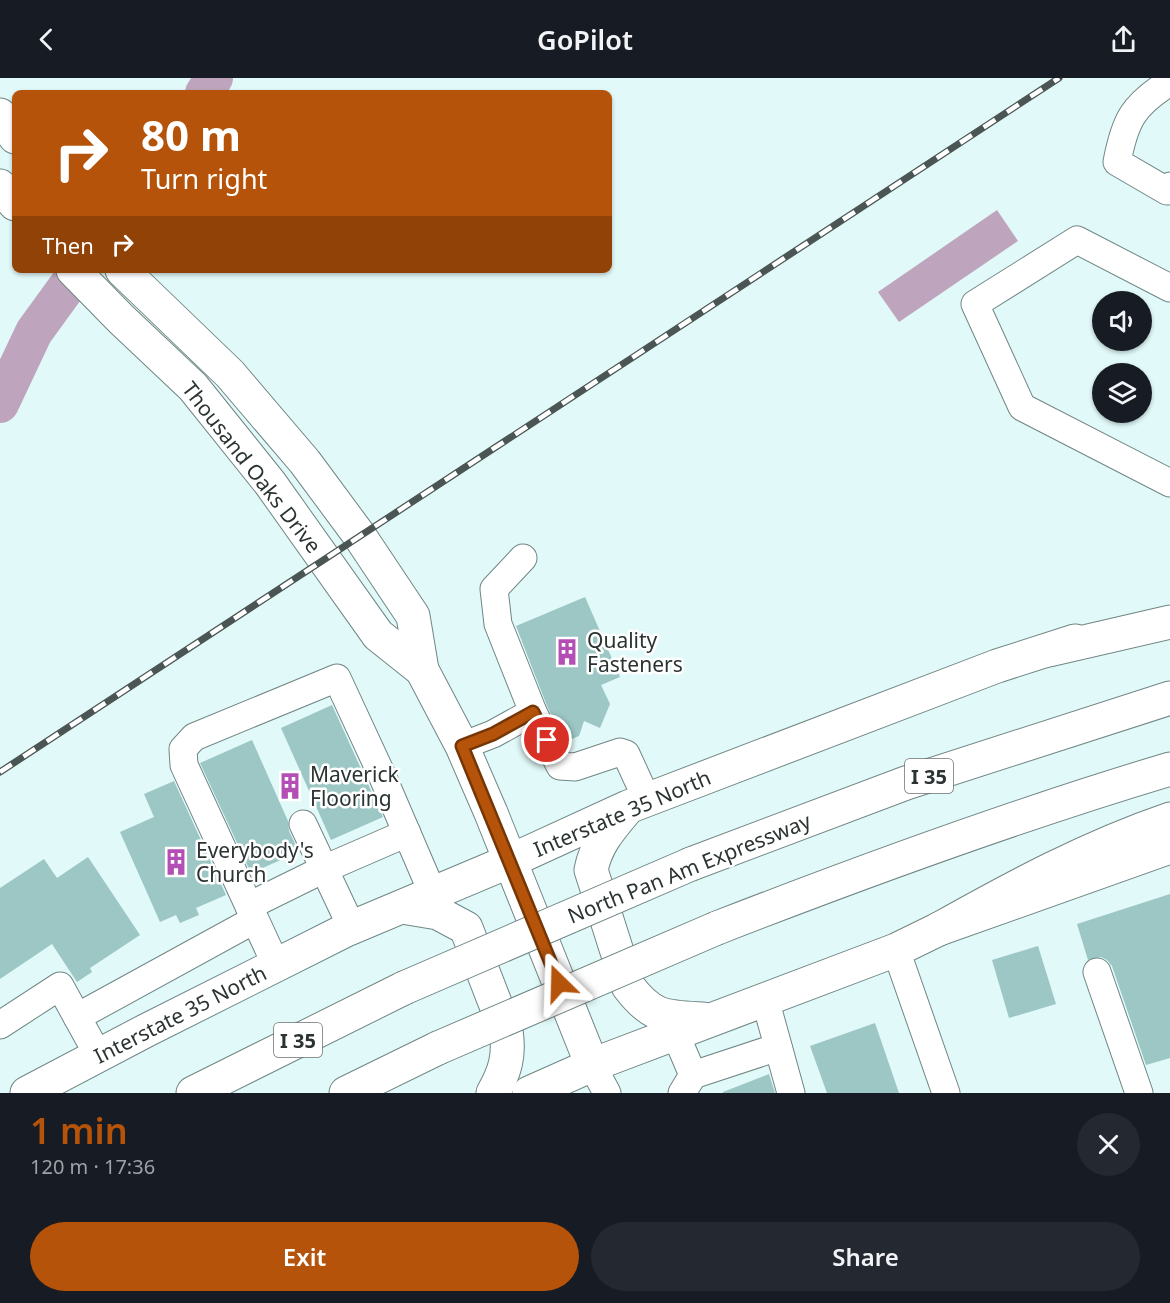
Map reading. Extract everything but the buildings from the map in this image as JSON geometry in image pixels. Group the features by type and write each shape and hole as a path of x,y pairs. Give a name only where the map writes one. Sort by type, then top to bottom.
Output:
{"main road":[{"path":"0,115 12,133"},
{"path":"0,186 12,200"},
{"name":"Thousand Oaks Drive","path":"76,273 193,387 270,483 378,635 422,670"},
{"name":"Thousand Oaks Drive","path":"125,273 230,374 305,462 413,616 422,670 462,746 600,1079"},
{"name":"Interstate 35 North","path":"27,1093 352,928 637,804 997,666 1170,608"},
{"path":"1049,650 1170,622"},
{"name":"North Pan Am Expressway","path":"193,1093 404,988 691,864 906,783 1170,698"},
{"path":"346,1093 438,1048 717,928 903,857 1049,806 1170,769"},
{"path":"637,804 603,838 594,853 591,870 628,986 654,1013 677,1018 711,1020"},
{"path":"529,1093 600,1079 675,1033 896,950 1069,859 1170,819"},
{"path":"939,929 1170,847"},
{"path":"402,907 438,913 466,928 506,1031 509,1047 507,1063 493,1093"}],"lane":[{"path":"1170,82 1151,94 1135,110 1123,132 1117,162 1167,191 1170,186"},
{"path":"1170,288 1077,240 975,304 1022,407 1170,483"},
{"path":"523,558 494,589 498,624 533,712 560,765 575,767 620,752 626,754 637,804"},
{"path":"276,965 184,765 183,749 194,737 337,678 433,894"},
{"path":"462,746 493,734 533,712"},
{"path":"303,825 352,928"},
{"path":"77,1017 324,869 406,833"},
{"path":"896,950 946,1093"},
{"path":"1097,972 1139,1093"},
{"path":"0,1024 60,986 98,1055"},
{"path":"765,999 791,1093"},
{"path":"675,1033 687,1084 778,1047"}],"shaded area":[{"path":"997,210 1018,241 899,322 878,292"}],"waterway":[{"path":"206,90 214,78"},
{"path":"0,404 34,332 77,273"}],"railway":[{"path":"0,772 1059,78"}],"place":[{"name":"Quality Fasteners","path":"567,652"},
{"name":"Maverick Flooring","path":"290,786"},
{"name":"Everybody's Church","path":"176,862"}],"route":[{"path":"547,740 533,712 493,734 462,746 559,983"}]}
